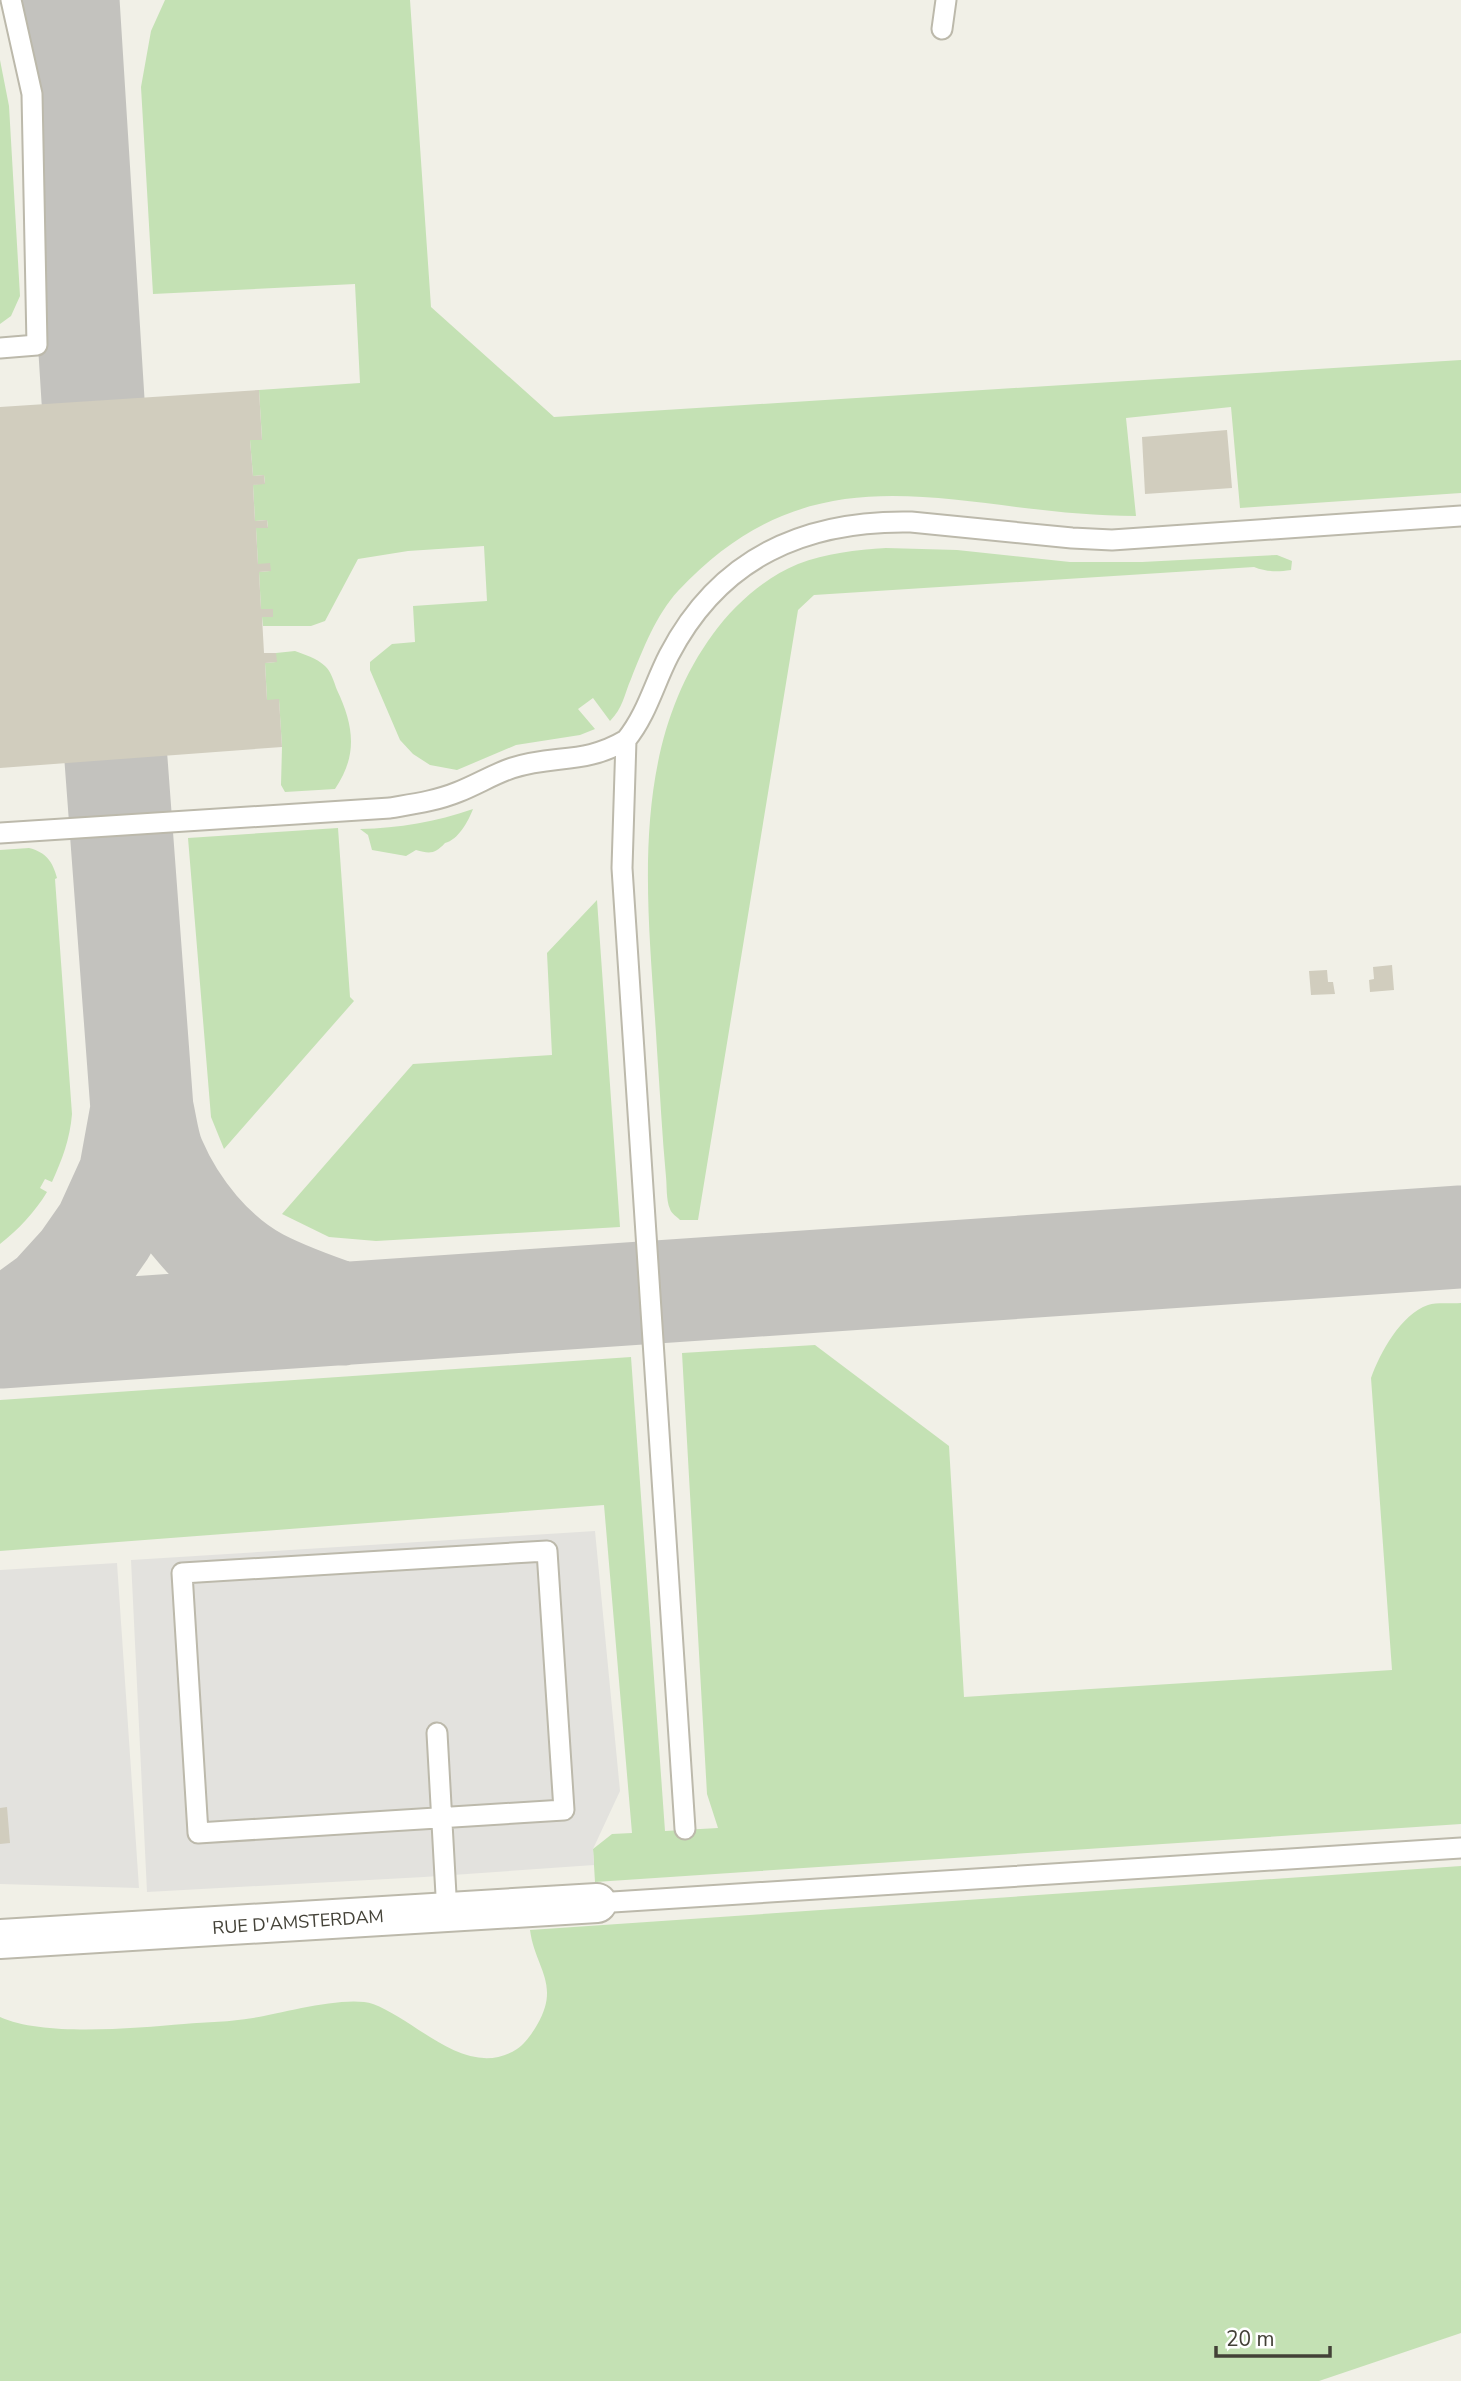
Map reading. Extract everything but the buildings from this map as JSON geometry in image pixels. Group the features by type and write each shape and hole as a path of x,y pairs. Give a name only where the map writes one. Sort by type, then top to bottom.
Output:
{"street":[{"name":"RUE D'AMSTERDAM","path":"0,1939 597,1903"}],"lane":[{"path":"0,348 37,345 32,94 10,0"},
{"path":"942,29 946,0"},
{"path":"0,833 390,807 425,802 457,793 511,768 599,754 626,740 639,725 678,640 708,598 747,563 785,542 809,534 858,524 898,522 1112,540 1461,516"},
{"path":"626,740 622,868 685,1829"},
{"path":"547,1551 564,1810 441,1818 198,1833 182,1573 547,1551"},
{"path":"437,1732 447,1913"},
{"path":"597,1903 1461,1848"}],"green space":[{"path":"165,0 410,0 431,307 554,417 1461,360 1461,493 1240,508 1231,407 1126,418 1136,516 1072,513 951,499 895,496 839,500 785,515 732,544 670,600 640,656 621,706 610,721 593,698 578,709 595,729 580,735 516,745 457,770 430,765 413,754 400,740 370,670 370,662 392,644 415,642 413,606 487,601 484,546 408,551 358,559 325,621 311,626 263,626 262,617 273,616 273,609 261,609 259,572 270,571 270,564 258,564 256,528 268,527 267,520 255,521 253,485 265,483 264,475 253,476 250,440 262,439 259,390 360,383 355,284 153,294 141,87 151,31"},
{"path":"0,60 9,106 20,296 11,316 0,324"},
{"path":"886,548 957,550 1070,562 1142,562 1277,555 1292,561 1291,570 1281,571 1254,567 814,595 798,610 698,1220 680,1220 671,1210 667,1197 648,889 654,782 666,730 685,681 713,634 751,593 785,570 809,560"},
{"path":"295,651 327,668 347,716 350,752 335,789 285,792 281,785 279,700 267,700 265,663 276,662 276,653"},
{"path":"473,809 458,834 432,852 416,850 406,856 372,850 368,835 360,829 417,824"},
{"path":"338,828 350,997 354,1001 224,1149 211,1117 188,838"},
{"path":"29,848 48,858 57,878 72,1114 67,1141 56,1174 52,1182 45,1179 40,1188 47,1192 26,1220 0,1244 0,850"},
{"path":"597,900 620,1227 376,1241 329,1237 282,1214 413,1064 552,1055 547,953"},
{"path":"1461,1303 1461,1824 595,1882 593,1849 612,1834 632,1833 604,1505 0,1551 0,1400 631,1357 665,1831 718,1828 707,1794 682,1353 815,1345 949,1446 964,1697 1392,1670 1371,1378 1386,1346 1409,1317 1428,1305"},
{"path":"1461,1866 1461,2333 1319,2381 0,2381 0,2017 40,2027 116,2029 236,2020 331,2003 361,2002 390,2012 461,2053 480,2058 498,2057 523,2044 544,2011 547,1987 530,1930"}],"shaded area":[{"path":"595,1531 620,1791 593,1849 594,1865 147,1892 131,1560"},
{"path":"117,1563 139,1888 0,1884 0,1570"}],"taxiway":[{"path":"68,0 93,400"},
{"path":"0,1329 15,1323 52,1296 82,1263 105,1230 130,1175 142,1109 116,760"},
{"path":"142,1109 151,1149 163,1179 185,1213 212,1244 242,1270 259,1280 343,1314"},
{"path":"0,1337 1461,1237"}]}
